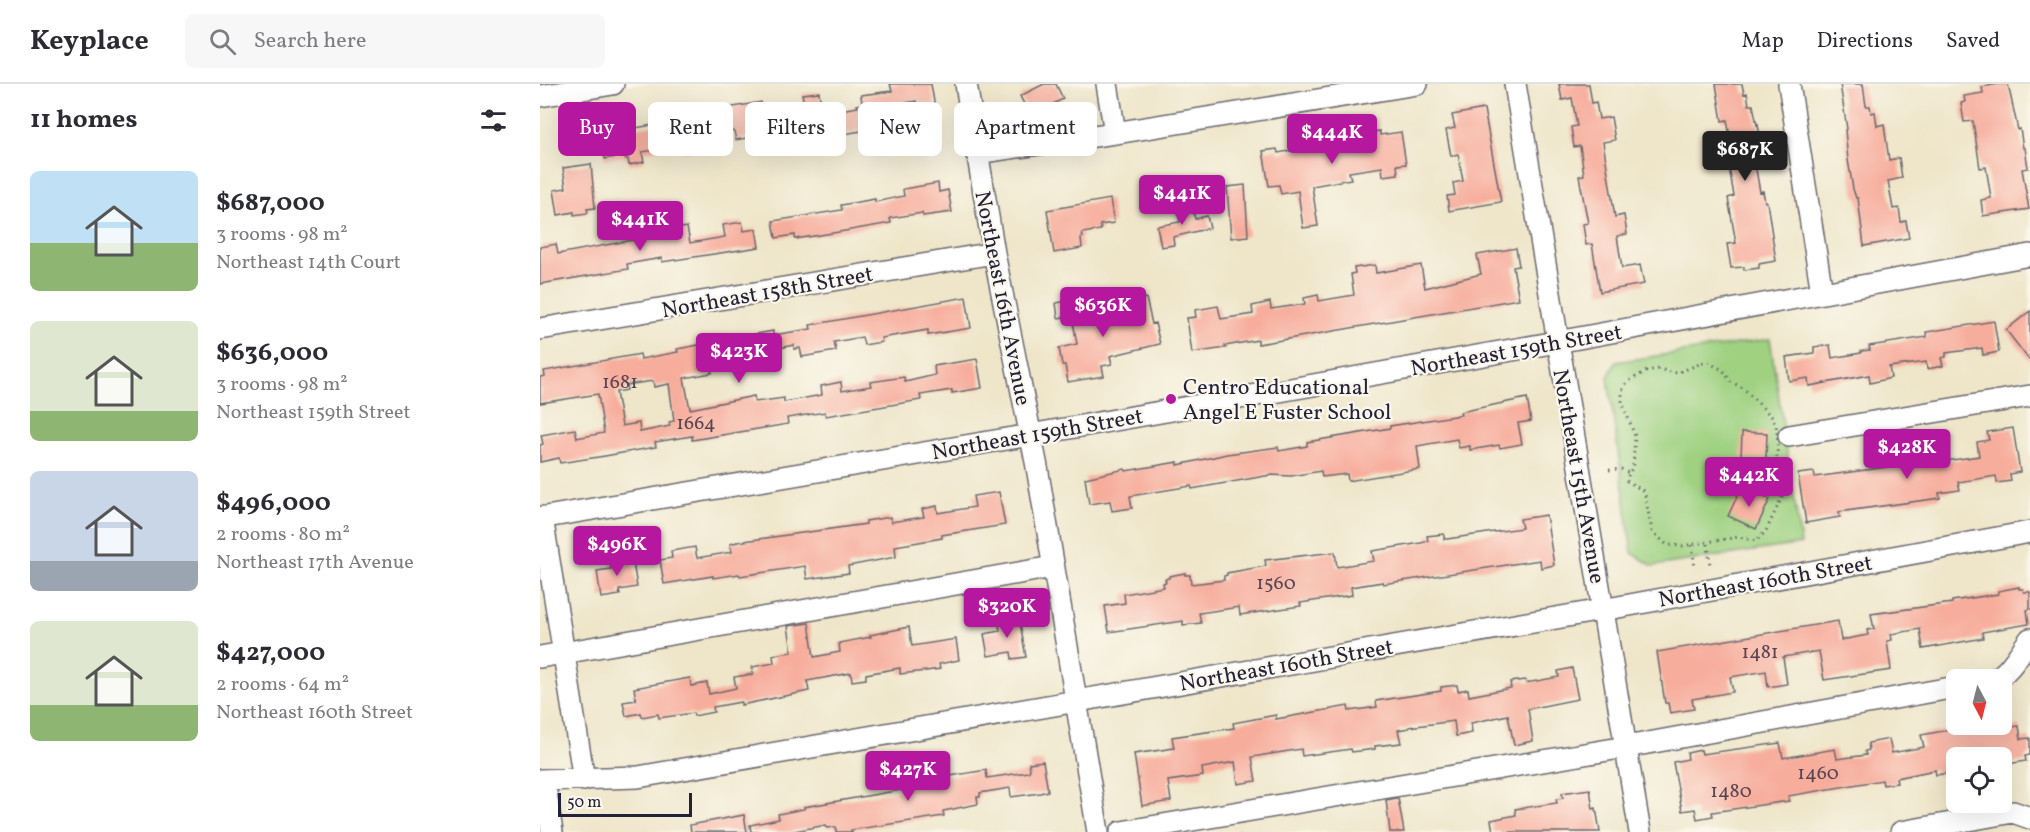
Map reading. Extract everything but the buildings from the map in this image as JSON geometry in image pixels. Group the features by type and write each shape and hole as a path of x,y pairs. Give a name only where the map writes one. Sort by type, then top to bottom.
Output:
{"street":[{"path":"540,96 613,84"},
{"name":"Northeast 16th Avenue","path":"966,84 969,102"},
{"path":"1107,84 1115,133"},
{"path":"1097,136 1313,93 1417,84"},
{"name":"Northeast 15th Avenue","path":"1515,84 1640,832"},
{"path":"1789,84 1822,293"},
{"name":"Northeast 16th Avenue","path":"977,156 1030,435 1098,832"},
{"name":"Northeast 158th Street","path":"540,329 994,252"},
{"name":"Northeast 159th Street","path":"541,517 1030,435 1557,342 2030,255"},
{"path":"1789,436 2030,396"},
{"path":"541,517 584,780"},
{"name":"Northeast 160th Street","path":"542,780 638,777 1602,610 2030,532"},
{"path":"540,657 1053,567"},
{"path":"2007,669 2030,639"},
{"path":"1121,832 1626,747 1946,689"},
{"path":"542,780 552,832"},
{"path":"1901,832 2013,812 2030,818"}],"path":[{"path":"1702,363 1709,363 1723,370 1731,382 1743,388 1767,410 1776,424 1778,443 1775,474 1783,495 1766,531 1756,541 1739,537 1707,543 1674,547 1659,540 1652,531 1645,495 1642,490 1627,481 1633,466 1635,436 1622,402 1622,391 1632,379 1653,369 1677,373 1702,363"},
{"path":"1609,470 1621,469 1629,472"},
{"path":"1707,543 1710,566"},
{"path":"1692,545 1695,568"}],"green space":[{"path":"1770,339 1801,544 1653,566 1632,553 1608,377 1616,362"}],"place":[{"name":"Centro Educational Angel E Fuster School","path":"1171,399"}]}
